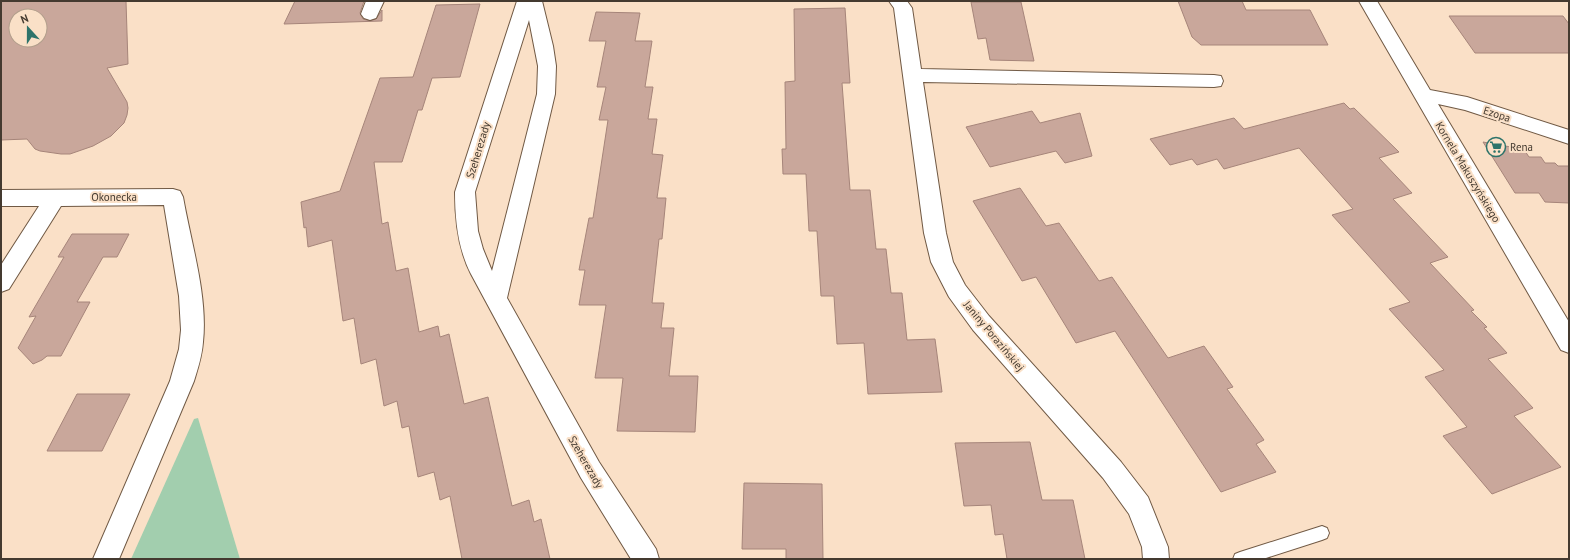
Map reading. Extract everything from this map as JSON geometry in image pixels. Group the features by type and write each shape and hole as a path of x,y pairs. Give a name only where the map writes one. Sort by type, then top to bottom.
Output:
{"street":[{"name":"Szeherezady","path":"526,1 466,192 465,217 471,246 479,268 590,470 646,559"},
{"path":"496,298 546,94 547,66 544,46 533,1"},
{"name":"Janiny Porazińskiej","path":"898,1 903,8 935,233 942,262 957,291 981,323 1112,470 1135,500 1139,506 1155,547 1156,559"},
{"name":"Kornela Makuszyńskiego","path":"1368,1 1569,343"},
{"path":"913,75 1214,81"},
{"name":"Ezopa","path":"1424,97 1435,97 1467,104 1569,137"},
{"name":"Okonecka","path":"1,198 173,196 191,306 193,331 188,360 182,381 106,559"},
{"path":"1,283 55,198"}],"lane":[{"path":"1240,559 1322,533"}],"green space":[{"path":"198,418 240,559 131,559 194,419"}],"building":[{"path":"1,1 126,1 128,64 107,68 127,102 127,115 124,123 111,136 93,146 70,154 40,151 35,149 27,139 1,140"},
{"path":"295,1 364,1 360,13 363,19 370,21 376,19 382,10 382,21 284,24"},
{"path":"1178,1 1242,1 1246,10 1310,10 1328,45 1201,45 1192,37"},
{"path":"971,2 1021,2 1034,61 990,60 986,38 978,39"},
{"path":"480,4 460,77 432,78 422,110 418,110 402,162 374,162 382,224 388,222 396,271 408,268 419,332 438,326 440,337 449,334 464,404 488,397 512,506 529,500 534,522 541,519 550,559 462,559 450,496 440,500 434,472 418,477 409,426 402,428 397,401 384,406 376,359 361,364 354,318 343,321 332,240 308,247 306,227 304,228 301,202 340,191 380,78 413,77 436,5"},
{"path":"845,8 850,83 842,83 850,190 870,190 876,249 886,249 891,293 902,293 907,340 935,339 942,392 868,394 864,343 837,344 834,296 821,296 817,231 809,231 806,174 783,174 782,149 786,149 785,82 795,81 794,9"},
{"path":"596,12 640,13 635,41 652,41 645,87 653,87 648,119 657,119 652,154 663,155 657,198 666,198 662,239 659,239 652,303 664,303 661,328 674,328 669,376 698,376 695,432 617,431 623,378 595,378 606,305 579,305 585,270 579,270 589,218 593,218 608,120 599,120 606,87 597,87 606,41 589,41"},
{"path":"1449,16 1563,16 1569,24 1569,53 1475,53"},
{"path":"1344,103 1350,109 1354,108 1399,152 1379,158 1412,193 1393,199 1448,257 1430,263 1474,310 1471,311 1487,327 1484,328 1507,353 1488,359 1533,408 1514,416 1561,467 1492,494 1443,436 1467,427 1425,377 1444,370 1389,309 1410,302 1332,215 1353,209 1299,148 1224,169 1217,159 1197,165 1192,159 1170,165 1150,139 1234,118 1244,129"},
{"path":"1032,111 1040,123 1080,113 1092,156 1065,163 1056,151 990,167 966,127"},
{"path":"1483,142 1511,147 1515,151 1525,151 1529,157 1541,157 1545,163 1555,163 1558,166 1569,166 1569,203 1545,202 1539,193 1515,193"},
{"path":"1020,188 1046,226 1059,223 1099,281 1112,277 1168,358 1204,346 1233,387 1227,389 1264,440 1256,444 1276,472 1221,492 1115,331 1076,343 1036,277 1022,281 973,201"},
{"path":"72,234 129,234 117,257 103,257 77,302 90,302 61,356 47,356 33,364 18,348 36,316 29,317 64,257 58,257"},
{"path":"77,394 130,394 102,451 47,451"},
{"path":"1030,442 1042,500 1073,500 1085,559 1007,559 1003,534 995,535 991,505 964,506 955,443"},
{"path":"744,483 822,484 823,559 786,559 786,549 742,549"}],"place":[{"name":"Rena","path":"1496,147"}]}
